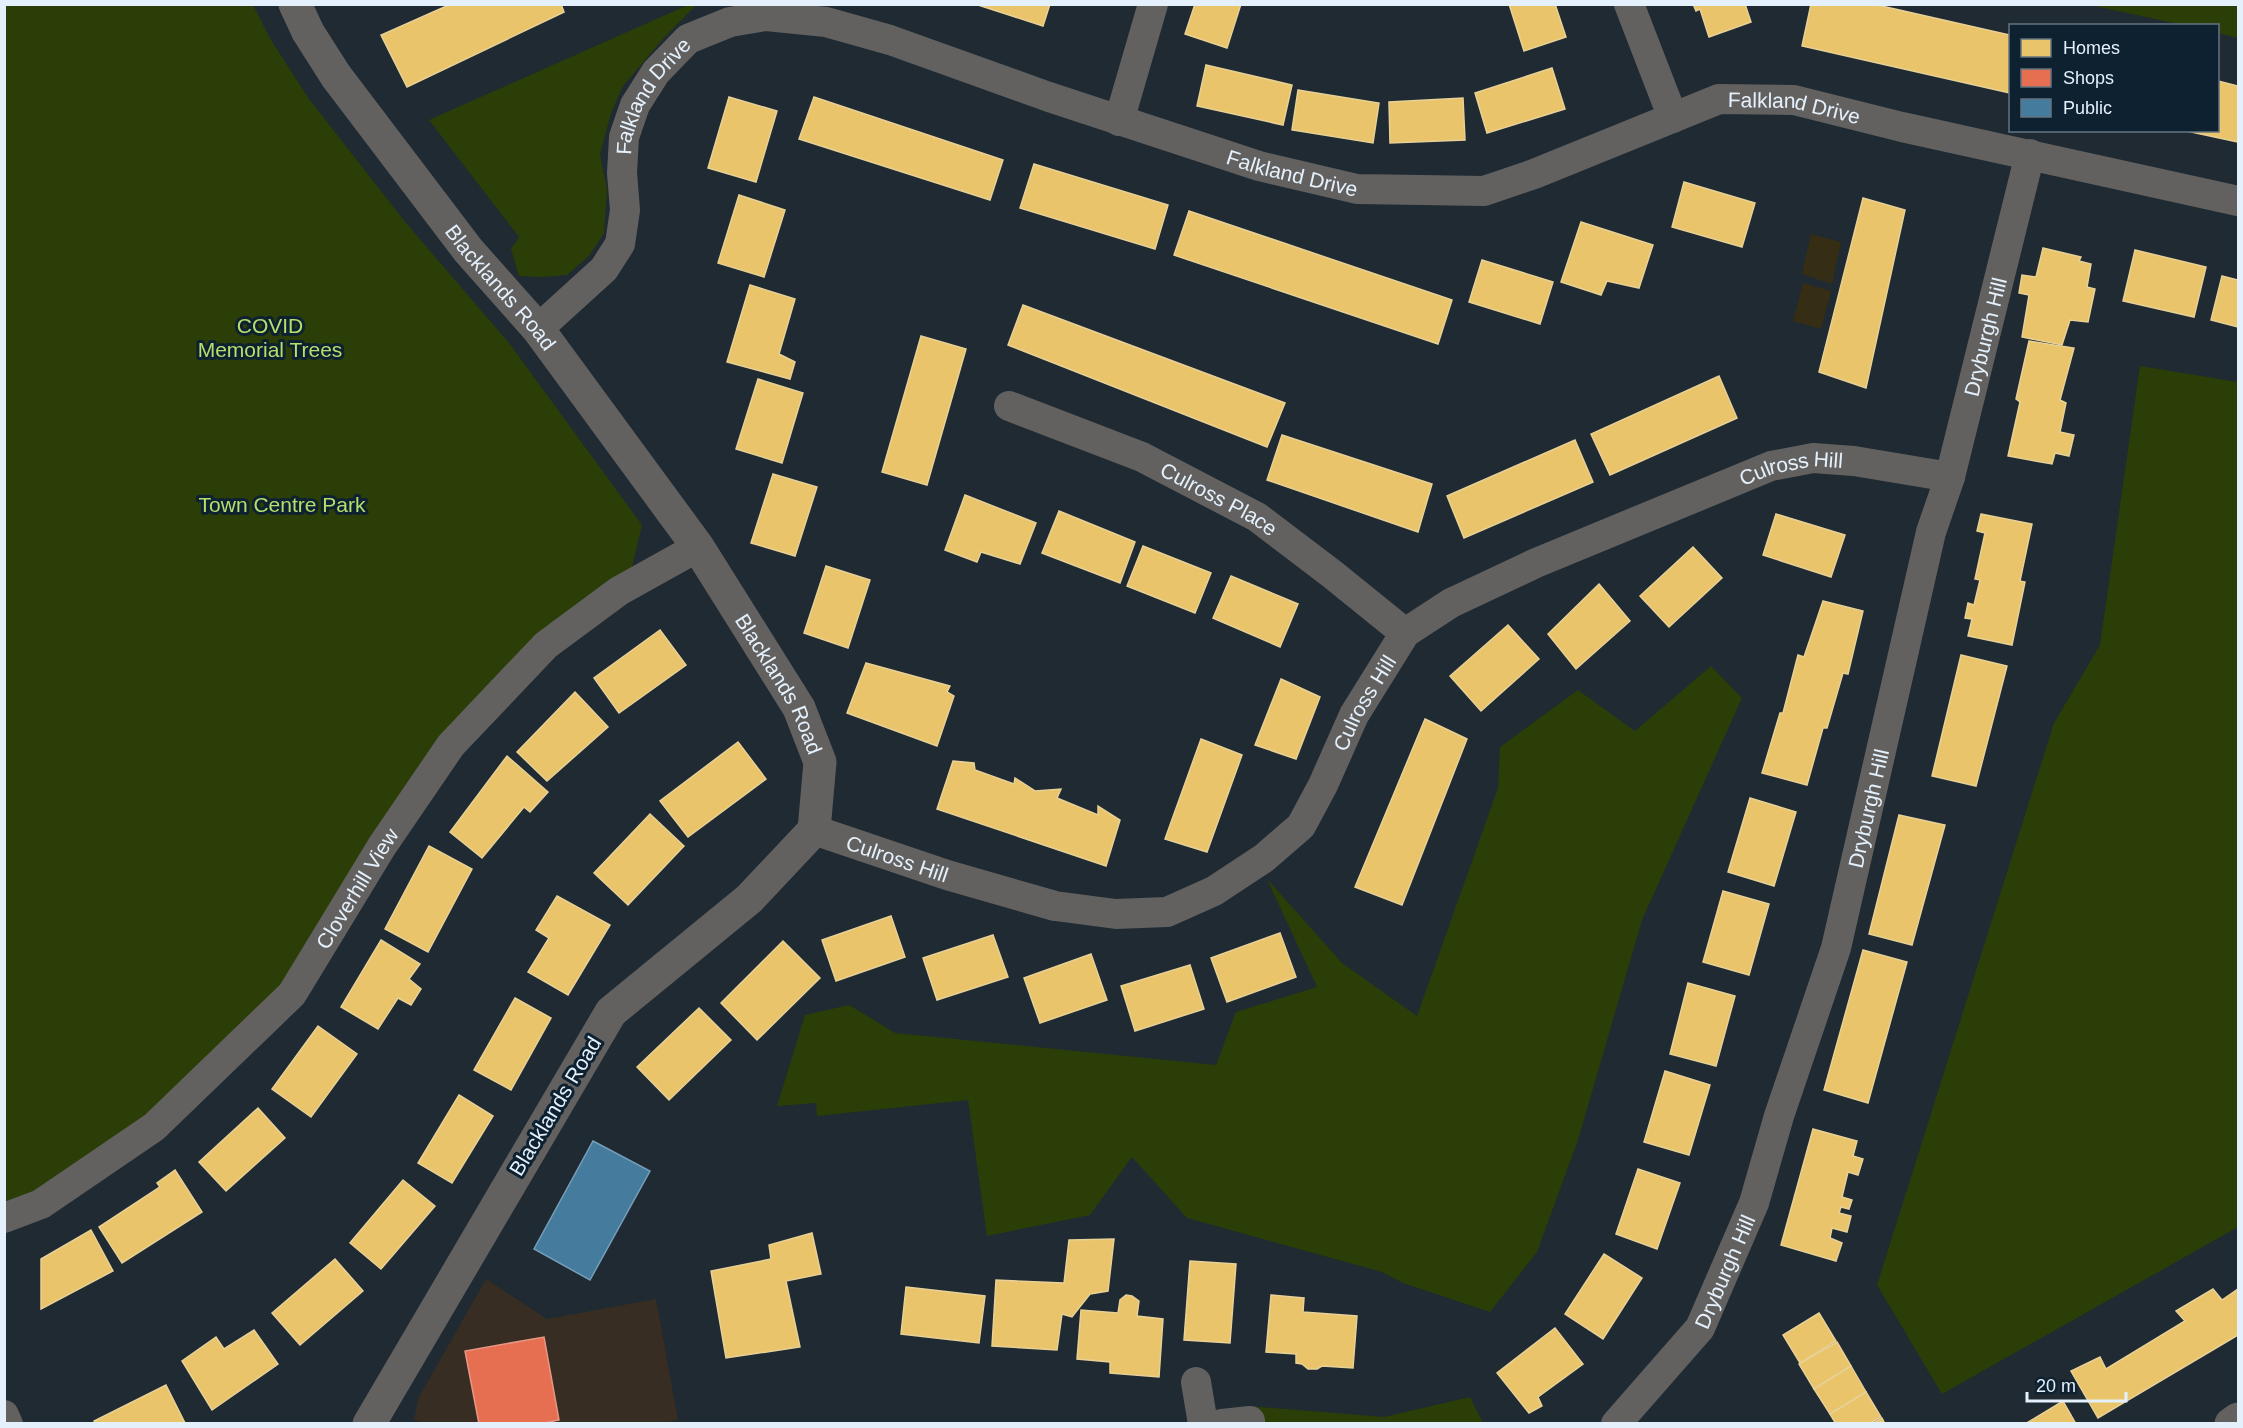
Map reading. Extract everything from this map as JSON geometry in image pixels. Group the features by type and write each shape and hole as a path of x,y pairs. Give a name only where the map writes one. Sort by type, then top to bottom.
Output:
{"street":[{"name":"Blacklands Road","path":"295,4 308,32 336,76 468,250 538,329 698,547 799,708 820,762 814,830 749,899 611,1012 378,1420"},
{"path":"1119,121 1153,4"},
{"path":"1629,4 1673,118"},
{"name":"Falkland Drive","path":"538,329 604,269 620,244 625,210 622,173 624,137 635,105 656,72 688,39 730,22 793,12 890,40 1119,121 1258,166 1358,189 1484,191 1534,174 1719,99 1794,100 1902,127 2238,201"},
{"name":"Dryburgh Hill","path":"1616,1424 1700,1328 1754,1203 1779,1116 1836,948 1931,532 1950,477 2030,154"},
{"name":"Culross Place","path":"1009,406 1142,457 1257,517 1405,633"},
{"name":"Culross Hill","path":"814,830 948,875 1055,906 1116,914 1167,912 1214,891 1264,858 1301,826 1323,785 1354,715 1405,633 1451,603 1536,563 1771,466 1813,458 1854,461 1950,477"},
{"name":"Cloverhill View","path":"4,1218 41,1204 154,1127 292,994 382,846 451,745 546,645 619,591 698,547"},
{"path":"1197,1382 1203,1424"},
{"path":"4,1415 8,1424"},
{"path":"2231,1424 2238,1419"}],"shaded area":[{"path":"486,1279 547,1319 656,1299 678,1420 658,1424 423,1424 414,1419 419,1397"}],"green space":[{"name":"Town Centre Park","path":"5,5 253,5 271,40 309,99 406,223 509,343 642,525 632,567 544,636 276,994 146,1118 38,1189 5,1202"},
{"path":"688,5 696,5 623,86 611,113 600,154 607,190 604,233 589,256 567,275 519,276 511,249 519,237 429,120"},
{"path":"2090,5 2238,5 2238,38 2219,33 2219,24 2178,24"},
{"path":"2140,366 2238,382 2238,1227 1942,1394 1877,1285 2054,723 2100,645"},
{"path":"1711,666 1742,698 1642,920 1578,1140 1537,1252 1490,1312 1403,1283 1382,1272 1187,1218 1132,1157 1090,1215 987,1236 968,1100 817,1116 816,1103 777,1106 805,1015 849,1005 895,1033 1216,1065 1236,1012 1317,987 1267,879 1342,963 1417,1016 1498,788 1500,747 1578,690 1635,731"},
{"path":"1470,1397 1483,1423 1252,1423 1248,1406 1384,1417"}],"sand":[{"path":"1811,234 1841,242 1832,284 1802,274"},
{"path":"1803,283 1831,291 1821,329 1793,321"}],"building: Homes":[{"path":"451,4 561,4 564,12 407,87 381,35"},
{"path":"975,4 1050,4 1043,26"},
{"path":"1195,4 1241,4 1227,48 1185,34"},
{"path":"1509,4 1555,4 1566,37 1524,51"},
{"path":"1693,4 1745,4 1751,22 1709,37 1700,9 1696,11"},
{"path":"1811,4 1873,4 2009,35 2009,93 1802,46"},
{"path":"1206,65 1292,85 1283,125 1197,106"},
{"path":"1552,68 1565,109 1487,133 1475,93"},
{"path":"2219,81 2238,86 2238,142 2191,132 2219,132"},
{"path":"1298,90 1379,103 1373,143 1292,130"},
{"path":"729,97 777,111 756,182 708,168"},
{"path":"814,97 1003,160 990,200 799,139"},
{"path":"1463,98 1465,140 1390,143 1389,102"},
{"path":"1034,164 1168,205 1155,249 1020,208"},
{"path":"1684,182 1755,203 1742,247 1672,227"},
{"path":"739,195 785,210 764,277 718,263"},
{"path":"1863,198 1905,210 1866,388 1819,372"},
{"path":"1189,211 1452,300 1438,344 1174,255"},
{"path":"1581,222 1653,245 1639,288 1607,281 1601,295 1561,282"},
{"path":"2043,248 2081,257 2079,261 2091,264 2087,287 2095,289 2088,322 2070,320 2062,345 2022,337 2029,295 2019,293 2022,275 2036,277"},
{"path":"2135,250 2206,267 2194,317 2123,301"},
{"path":"1482,260 1553,282 1540,324 1469,302"},
{"path":"2222,276 2238,280 2238,327 2211,320"},
{"path":"750,285 795,299 779,354 795,362 790,379 727,362"},
{"path":"1023,305 1285,403 1267,447 1008,345"},
{"path":"921,336 966,349 927,485 882,472"},
{"path":"2029,341 2074,348 2060,400 2066,403 2060,432 2074,435 2069,456 2055,453 2052,464 2008,456 2020,402 2016,399"},
{"path":"1719,376 1737,418 1610,475 1591,434"},
{"path":"758,379 803,393 782,463 736,449"},
{"path":"1282,435 1432,484 1418,532 1267,480"},
{"path":"1575,440 1593,482 1464,538 1447,496"},
{"path":"773,474 817,487 795,556 751,543"},
{"path":"965,495 1036,523 1020,564 981,552 977,562 945,550"},
{"path":"1059,511 1135,542 1120,583 1042,553"},
{"path":"1776,514 1845,535 1831,577 1763,555"},
{"path":"1981,514 2032,524 2020,581 2025,582 2012,645 1968,636 1972,619 1965,618 1968,603 1974,605 1980,580 1975,579 1985,533 1977,531"},
{"path":"1143,546 1211,573 1195,613 1127,586"},
{"path":"1693,547 1722,578 1669,627 1640,596"},
{"path":"826,566 870,580 848,648 804,633"},
{"path":"1231,576 1298,604 1280,647 1213,618"},
{"path":"1599,584 1630,621 1576,669 1548,634"},
{"path":"1823,601 1863,611 1848,674 1843,673 1827,728 1823,728 1807,785 1762,773 1780,713 1783,713 1798,655 1804,657"},
{"path":"1508,625 1539,659 1481,711 1450,676"},
{"path":"660,630 686,665 619,713 594,678"},
{"path":"1961,655 2007,666 1976,786 1932,776"},
{"path":"866,663 950,686 947,692 954,696 937,746 847,713"},
{"path":"1281,679 1320,697 1296,759 1255,745"},
{"path":"575,692 608,727 547,781 517,752"},
{"path":"1425,719 1467,739 1402,905 1355,887"},
{"path":"1201,739 1242,755 1207,852 1165,839"},
{"path":"738,742 766,779 688,837 660,801"},
{"path":"507,756 548,792 530,812 524,807 482,858 450,832"},
{"path":"953,761 974,763 975,770 1014,784 1015,778 1035,791 1061,789 1057,798 1098,815 1098,806 1120,820 1106,866 937,809"},
{"path":"1750,798 1796,812 1774,886 1728,872"},
{"path":"650,814 684,846 628,905 594,873"},
{"path":"1899,815 1945,825 1912,945 1869,934"},
{"path":"429,846 472,869 428,952 385,929"},
{"path":"1723,891 1769,904 1749,975 1703,962"},
{"path":"557,896 610,925 568,995 528,972 549,938 536,930"},
{"path":"891,916 905,957 836,981 822,940"},
{"path":"1280,933 1296,977 1227,1002 1211,958"},
{"path":"993,935 1008,977 937,1000 923,958"},
{"path":"381,940 420,964 409,979 421,989 411,1005 398,998 378,1029 341,1007"},
{"path":"783,941 820,978 757,1040 721,1003"},
{"path":"1863,950 1907,962 1868,1103 1824,1090"},
{"path":"1091,954 1107,1000 1040,1023 1024,978"},
{"path":"1190,965 1204,1009 1135,1031 1121,986"},
{"path":"1688,983 1735,996 1716,1066 1670,1054"},
{"path":"515,998 551,1018 511,1090 474,1070"},
{"path":"699,1008 731,1040 669,1100 637,1067"},
{"path":"318,1026 357,1054 311,1117 272,1089"},
{"path":"1665,1071 1710,1085 1689,1155 1644,1142"},
{"path":"459,1095 493,1116 452,1183 418,1163"},
{"path":"258,1108 285,1138 226,1191 199,1162"},
{"path":"1813,1129 1857,1141 1853,1156 1863,1159 1858,1175 1848,1172 1842,1197 1852,1200 1849,1209 1841,1207 1839,1213 1851,1216 1847,1232 1832,1228 1830,1238 1842,1243 1836,1261 1781,1245"},
{"path":"1638,1169 1680,1183 1657,1249 1616,1234"},
{"path":"175,1170 202,1212 122,1263 99,1227 160,1187 157,1183"},
{"path":"403,1180 435,1206 381,1269 350,1243"},
{"path":"91,1230 113,1271 41,1309 41,1259"},
{"path":"812,1233 821,1274 786,1281 800,1347 726,1358 711,1271 771,1259 769,1245"},
{"path":"1114,1239 1108,1291 1090,1294 1072,1317 1062,1314 1057,1350 992,1346 996,1280 1064,1283 1069,1240"},
{"path":"1604,1254 1642,1278 1603,1339 1565,1314"},
{"path":"335,1259 363,1291 300,1345 272,1313"},
{"path":"1190,1261 1236,1264 1230,1343 1184,1340"},
{"path":"906,1287 985,1296 979,1343 901,1334"},
{"path":"2213,1289 2222,1300 2238,1289 2238,1335 2098,1418 2071,1371 2100,1357 2106,1369 2185,1321 2176,1311"},
{"path":"1126,1295 1139,1301 1137,1316 1163,1319 1159,1377 1110,1373 1110,1362 1077,1359 1081,1310 1118,1313 1120,1300"},
{"path":"1271,1295 1304,1298 1303,1312 1357,1316 1353,1368 1322,1366 1317,1369 1308,1369 1296,1363 1296,1354 1266,1352"},
{"path":"1819,1313 1836,1341 1800,1363 1783,1335"},
{"path":"1555,1328 1583,1364 1538,1397 1542,1406 1529,1413 1497,1373"},
{"path":"254,1330 278,1364 212,1410 182,1361 216,1337 224,1349"},
{"path":"1837,1342 1851,1366 1814,1389 1799,1364"},
{"path":"1851,1366 1866,1392 1830,1414 1814,1389"},
{"path":"166,1385 185,1423 96,1424 94,1421"},
{"path":"1866,1392 1881,1417 1869,1424 1836,1424 1830,1414"},
{"path":"2063,1401 2076,1424 2025,1424"},
{"path":"1882,1418 1885,1424 1872,1424"}],"building: Shops":[{"path":"544,1337 559,1420 540,1424 479,1424 465,1351"}],"building: Public":[{"path":"593,1141 650,1171 590,1280 534,1249"}],"park label":[{"name":"COVID Memorial Trees","path":"270,337"}]}
